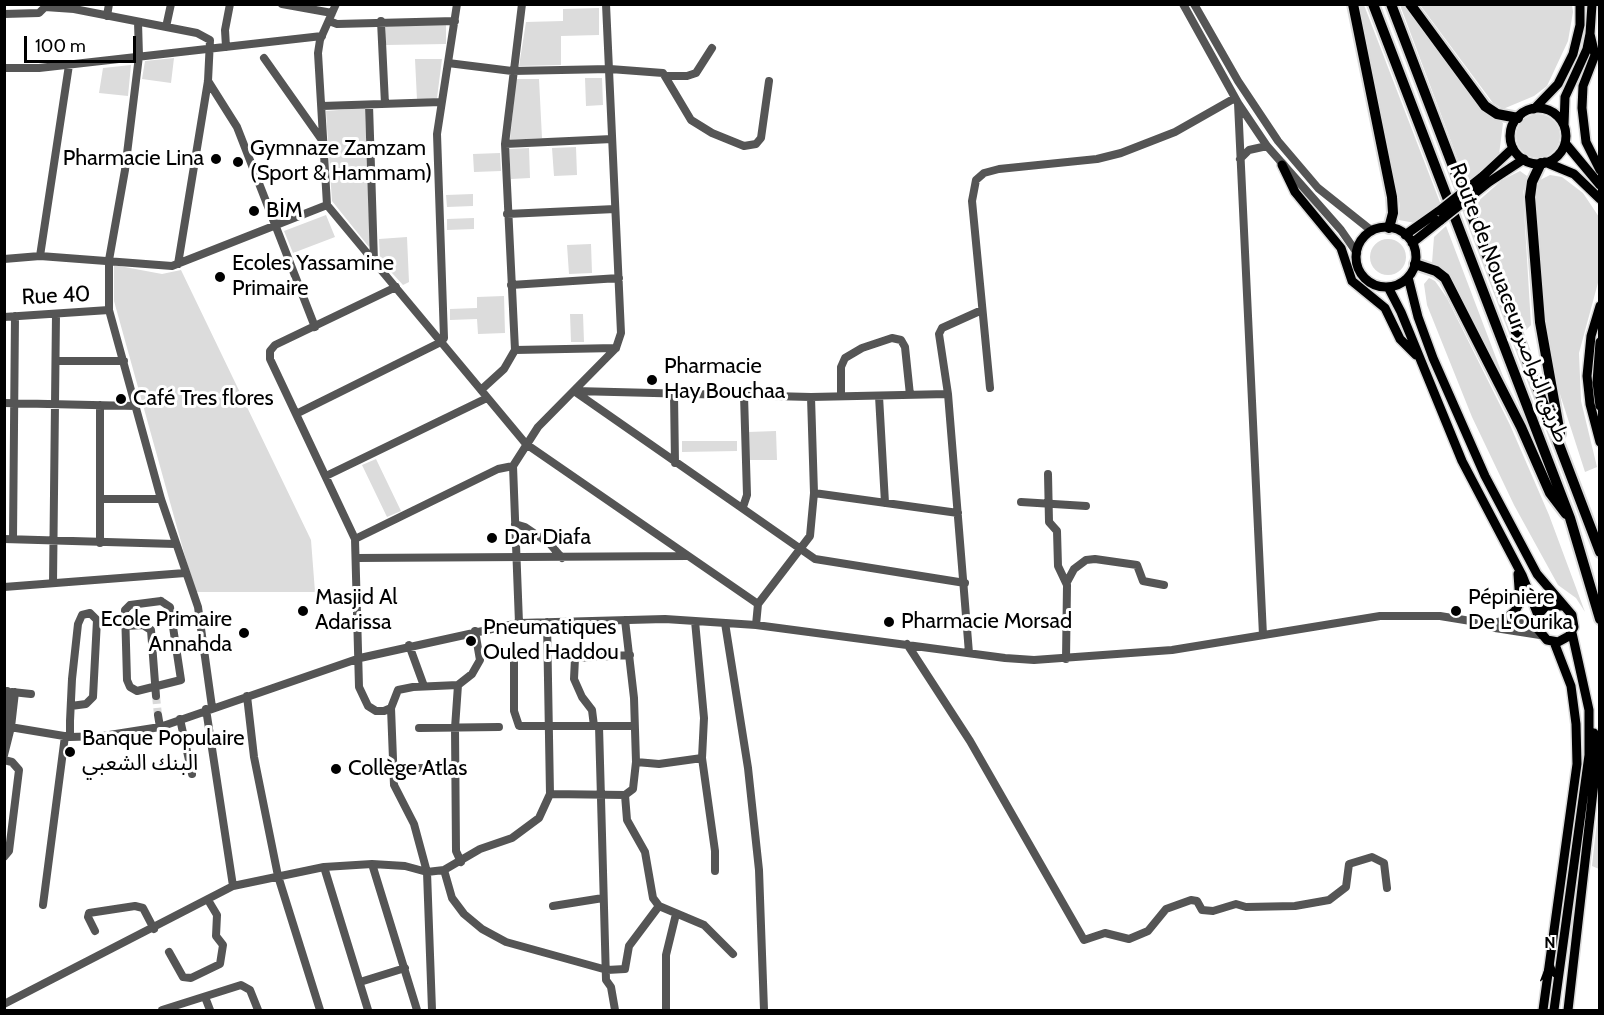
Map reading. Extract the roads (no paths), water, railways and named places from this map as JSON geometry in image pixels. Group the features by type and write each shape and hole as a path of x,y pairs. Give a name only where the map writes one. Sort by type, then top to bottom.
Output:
{"highway":[{"path":"1353,4 1392,197 1393,213 1389,228"},
{"name":"Route de Nouaceur طريق النواصر","path":"1373,4 1570,519 1599,619"},
{"name":"Route de Nouaceur طريق النواصر","path":"1391,4 1561,446 1599,552"},
{"path":"1410,4 1485,106 1497,114 1518,118"},
{"path":"1543,163 1532,182 1531,207 1540,322 1559,418 1561,446"},
{"path":"1415,264 1436,271 1445,278 1521,427 1550,493 1570,519"}],"main road":[{"path":"1580,4 1580,25 1573,54 1558,84 1533,109 1518,118 1511,133 1513,148 1524,159 1574,174 1599,199"},
{"path":"1543,163 1558,155 1565,143 1565,97 1587,49 1592,4"},
{"path":"1590,34 1595,55 1583,86 1582,108 1586,142 1599,170"},
{"path":"1533,109 1554,113 1564,125"},
{"path":"1565,143 1599,185"},
{"path":"1486,179 1513,148"},
{"path":"1412,243 1440,215 1486,179 1524,159"},
{"path":"1282,165 1295,192 1338,244 1352,281 1385,308 1400,339 1418,356"},
{"path":"1405,235 1440,215"},
{"path":"1389,228 1405,235 1412,243 1415,264 1408,277 1388,287 1376,285 1366,279 1359,270 1356,253 1362,240 1372,231 1389,228"},
{"path":"1408,277 1418,317 1433,358 1485,476 1537,574 1572,615 1572,633 1596,749 1568,1011"},
{"path":"1388,287 1401,312 1462,461 1516,562 1537,617 1540,635 1554,642 1562,641 1572,633"},
{"path":"1599,306 1591,336 1587,376 1590,404 1599,442"},
{"path":"1599,342 1597,382 1599,406"},
{"path":"1503,621 1515,611 1521,597 1516,562"},
{"path":"1537,617 1546,606 1564,606"},
{"path":"1543,1011 1577,764 1576,724 1570,686 1554,642"},
{"path":"1554,1011 1588,771 1589,710"}],"street":[{"path":"107,16 109,4"},
{"path":"166,27 171,4"},
{"path":"226,47 225,30 230,4"},
{"path":"282,4 332,13"},
{"path":"336,4 322,36 318,53 327,205 525,444 758,604"},
{"path":"296,414 441,342 446,327 437,134 457,4"},
{"path":"481,390 504,369 514,350 505,144 522,4"},
{"path":"519,623 513,466 538,427 616,348 621,323 606,4"},
{"path":"1183,4 1237,100 1267,146 1341,230 1356,253"},
{"path":"1194,4 1238,81 1278,141 1332,200 1372,231"},
{"path":"4,14 39,13 45,6 74,9 204,35 210,40 212,48 208,81 178,264"},
{"path":"329,21 337,24 381,21 455,21"},
{"path":"381,21 385,104"},
{"path":"138,22 139,56 125,170 109,260 109,310 161,500 198,607 209,708 234,886"},
{"path":"4,68 69,65 322,36"},
{"path":"448,63 513,71 610,69 658,72 667,76 687,76 696,73 712,48"},
{"path":"264,58 325,144"},
{"path":"40,256 69,65"},
{"path":"667,76 691,120 712,133 744,146 756,144 762,138 769,81"},
{"path":"208,81 237,127 315,327"},
{"path":"1237,100 1263,635"},
{"path":"990,387 972,201 976,180 984,173 1097,159 1121,153 1175,132 1237,100"},
{"path":"322,106 441,102"},
{"path":"369,105 374,262"},
{"path":"505,144 612,139"},
{"path":"1240,159 1249,150 1267,146"},
{"path":"4,259 40,256 109,260 165,267 178,264 327,205"},
{"path":"507,214 615,209"},
{"path":"511,285 619,278"},
{"path":"391,708 376,711 364,700 359,687 355,539 274,367 270,351 275,345 396,287"},
{"name":"Rue 40","path":"4,317 109,310"},
{"path":"969,653 948,394 940,330 982,310"},
{"path":"53,583 55,404 58,361 56,314"},
{"path":"15,316 9,539 175,544"},
{"path":"841,396 841,367 845,358 862,348 892,338 901,340 904,347 910,395"},
{"path":"514,350 616,348"},
{"path":"58,361 124,361"},
{"path":"574,391 811,397 948,394"},
{"path":"574,391 675,463 743,507 801,550 822,561 964,583"},
{"path":"674,394 675,463"},
{"path":"743,507 747,495 744,395"},
{"path":"879,396 885,503"},
{"path":"756,625 758,604 810,536 814,493 811,397"},
{"path":"326,476 487,398"},
{"path":"4,403 136,406"},
{"path":"100,405 100,543"},
{"path":"355,539 498,470 513,466"},
{"path":"1048,474 1049,522 1058,533 1058,566 1066,582 1066,659"},
{"path":"814,493 958,513"},
{"path":"100,500 161,500"},
{"path":"1021,502 1086,506"},
{"path":"515,524 525,527 550,544 562,558"},
{"path":"356,558 687,556"},
{"path":"1066,582 1074,569 1086,560 1095,559 1137,565 1143,581 1164,585"},
{"path":"4,587 185,573"},
{"path":"160,602 170,607 182,674 178,682 156,692 137,691 130,687 127,680 126,626 125,610 130,605 160,602"},
{"path":"43,905 68,737 78,624 82,615 90,613 97,620 93,697 86,704 71,706"},
{"path":"7,726 68,737 112,735 159,727 360,658 409,645 519,623 625,620 756,625 1005,658 1066,659 1172,650 1389,615 1440,616 1540,635"},
{"path":"1483,623 1537,617"},
{"path":"550,794 625,795 631,792 635,784 636,762 630,656 625,620"},
{"path":"695,621 704,718 702,758 716,851 715,871"},
{"path":"4,1005 234,886 324,867 372,864 405,866 427,872 444,870 480,849 524,832 539,818 550,794 547,622"},
{"path":"725,623 748,768 759,870 764,1011"},
{"path":"126,626 143,626 151,630 156,692"},
{"path":"432,1011 427,872 414,824 394,785 391,708 398,690 424,686 458,685 472,674 480,660 475,631"},
{"path":"907,644 970,741 1084,940 1105,933 1129,939 1148,931 1166,909 1191,900 1197,902 1202,910 1212,911 1236,904 1246,907 1295,906 1329,900 1346,887 1349,864 1372,857 1384,863 1387,888"},
{"path":"409,645 424,686"},
{"path":"615,1011 611,987 606,980 602,795 596,726 592,710 582,697 574,679 575,658 630,656"},
{"path":"514,661 516,723 519,726 634,726"},
{"path":"458,685 455,728 456,851 461,862"},
{"path":"4,755 8,740 9,691 31,694"},
{"path":"247,696 258,779 278,876 320,1011"},
{"path":"158,715 159,727"},
{"path":"180,719 192,774"},
{"path":"419,728 499,727"},
{"path":"636,762 659,764 702,758"},
{"path":"4,760 12,762 19,770 9,851 4,857"},
{"path":"392,768 457,768"},
{"path":"625,795 627,820 644,848 651,892 659,906 704,925 734,954"},
{"path":"372,864 417,1011"},
{"path":"324,867 368,1011"},
{"path":"444,870 452,898 464,914 483,929 506,942 607,970 625,969 629,945 659,906"},
{"path":"553,906 603,898"},
{"path":"169,952 183,977 191,978 220,964 223,945 216,936 217,915 208,900"},
{"path":"95,931 88,917 89,913 135,906 143,908 154,929"},
{"path":"666,1011 666,955 676,914"},
{"path":"360,982 405,968"},
{"path":"168,1010 244,986 250,990 258,1011"},
{"path":"205,997 210,1011"}],"tunnel":[{"path":"156,696 158,715"}],"place":[{"name":"Pharmacie Lina","path":"216,159"},
{"name":"Gymnaze Zamzam (Sport & Hammam)","path":"238,162"},
{"name":"BİM","path":"254,211"},
{"name":"Ecoles Yassamine Primaire","path":"220,277"},
{"name":"Pharmacie Hay Bouchaa","path":"652,380"},
{"name":"Café Tres flores","path":"121,399"},
{"name":"Dar Diafa","path":"492,538"},
{"name":"Masjid Al Adarissa","path":"303,611"},
{"name":"Pépinière De L'Ourika","path":"1456,611"},
{"name":"Pharmacie Morsad","path":"889,622"},
{"name":"Ecole Primaire Annahda","path":"244,633"},
{"name":"Pneumatiques Ouled Haddou","path":"471,641"},
{"name":"Banque Populaire البنك الشعبي","path":"70,752"},
{"name":"Collège Atlas","path":"336,769"}]}
